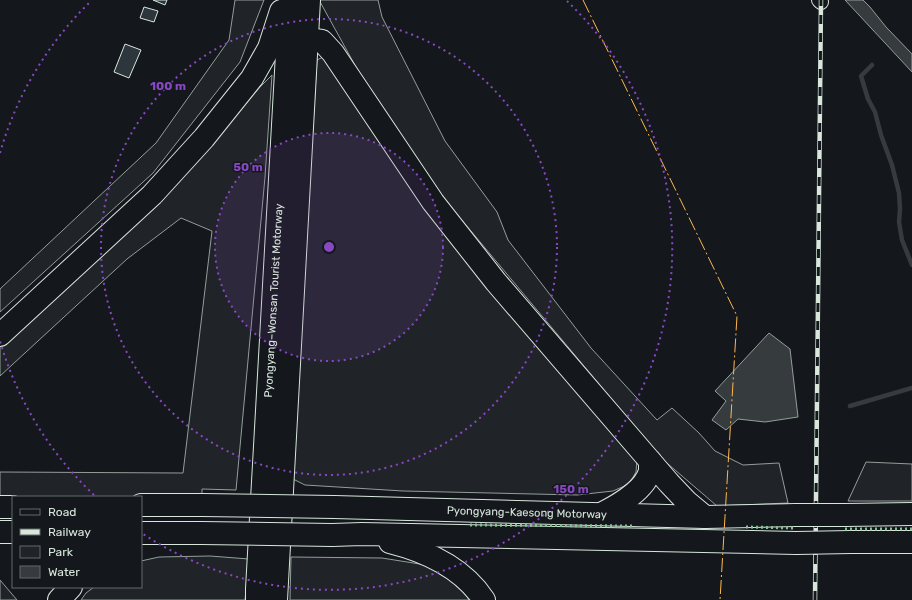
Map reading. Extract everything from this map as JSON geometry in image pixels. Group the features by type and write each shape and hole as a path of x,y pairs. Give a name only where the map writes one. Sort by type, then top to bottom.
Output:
{"highway":[{"path":"0,335 152,195 204,138 252,78 269,48 284,0"},
{"name":"Pyongyang–Wonsan Tourist Motorway","path":"257,600 256,589 290,0"},
{"name":"Pyongyang–Wonsan Tourist Motorway","path":"276,600 309,0"},
{"path":"287,52 299,38 307,38 322,41 333,53 433,202 496,282 650,461 687,502 705,517"},
{"path":"600,514 616,507 631,496 644,482 650,472 650,461"},
{"name":"Pyongyang-Kaesong Motorway","path":"142,505 202,504 705,517 912,514"},
{"path":"0,507 12,507"},
{"path":"0,532 12,532"},
{"path":"145,534 362,534 796,543 912,542"},
{"path":"362,534 404,545 435,558 469,581 484,600"},
{"path":"58,600 70,588"}],"green space":[{"path":"235,0 264,0 240,62 153,173 0,312 0,289 156,143 229,40"},
{"path":"319,0 378,0 382,17 445,141 497,212 508,240 591,348 657,420 672,408 699,433 715,451 743,465 779,463 788,503 717,506 661,458 434,187 367,87"},
{"path":"323,57 637,460 636,472 629,484 613,491 577,495 403,491 305,485 291,478 317,60"},
{"path":"272,75 265,177 236,490 202,489 202,499 142,496 12,496 12,497 0,501 0,472 183,473 212,231 181,218 127,259 0,376 0,345 187,172"},
{"path":"866,462 912,464 912,501 848,501"},
{"path":"210,556 249,559 245,600 81,600 86,593 93,588 142,588 142,561 159,557"},
{"path":"291,557 382,558 426,565 460,586 469,600 290,600"},
{"path":"0,580 17,600 0,600"}],"water":[{"path":"845,0 863,0 870,7 886,27 912,54 912,72"},
{"path":"769,333 790,349 798,417 765,422 738,419 726,430 712,420 726,401 715,391"}],"building":[{"path":"153,0 167,0 165,5"},
{"path":"144,7 158,11 154,22 140,18"},
{"path":"125,44 141,50 129,78 114,72"}],"waterway":[{"path":"872,65 861,76 868,99 875,112 881,135 892,165 899,193 899,222 902,240 912,265"},
{"path":"850,406 912,388"}],"railway":[{"path":"815,600 821,0"}],"hedge":[{"path":"470,525 633,526"},
{"path":"746,527 796,528"},
{"path":"845,529 912,529"}],"power":[{"path":"583,0 737,316 720,600"}]}
